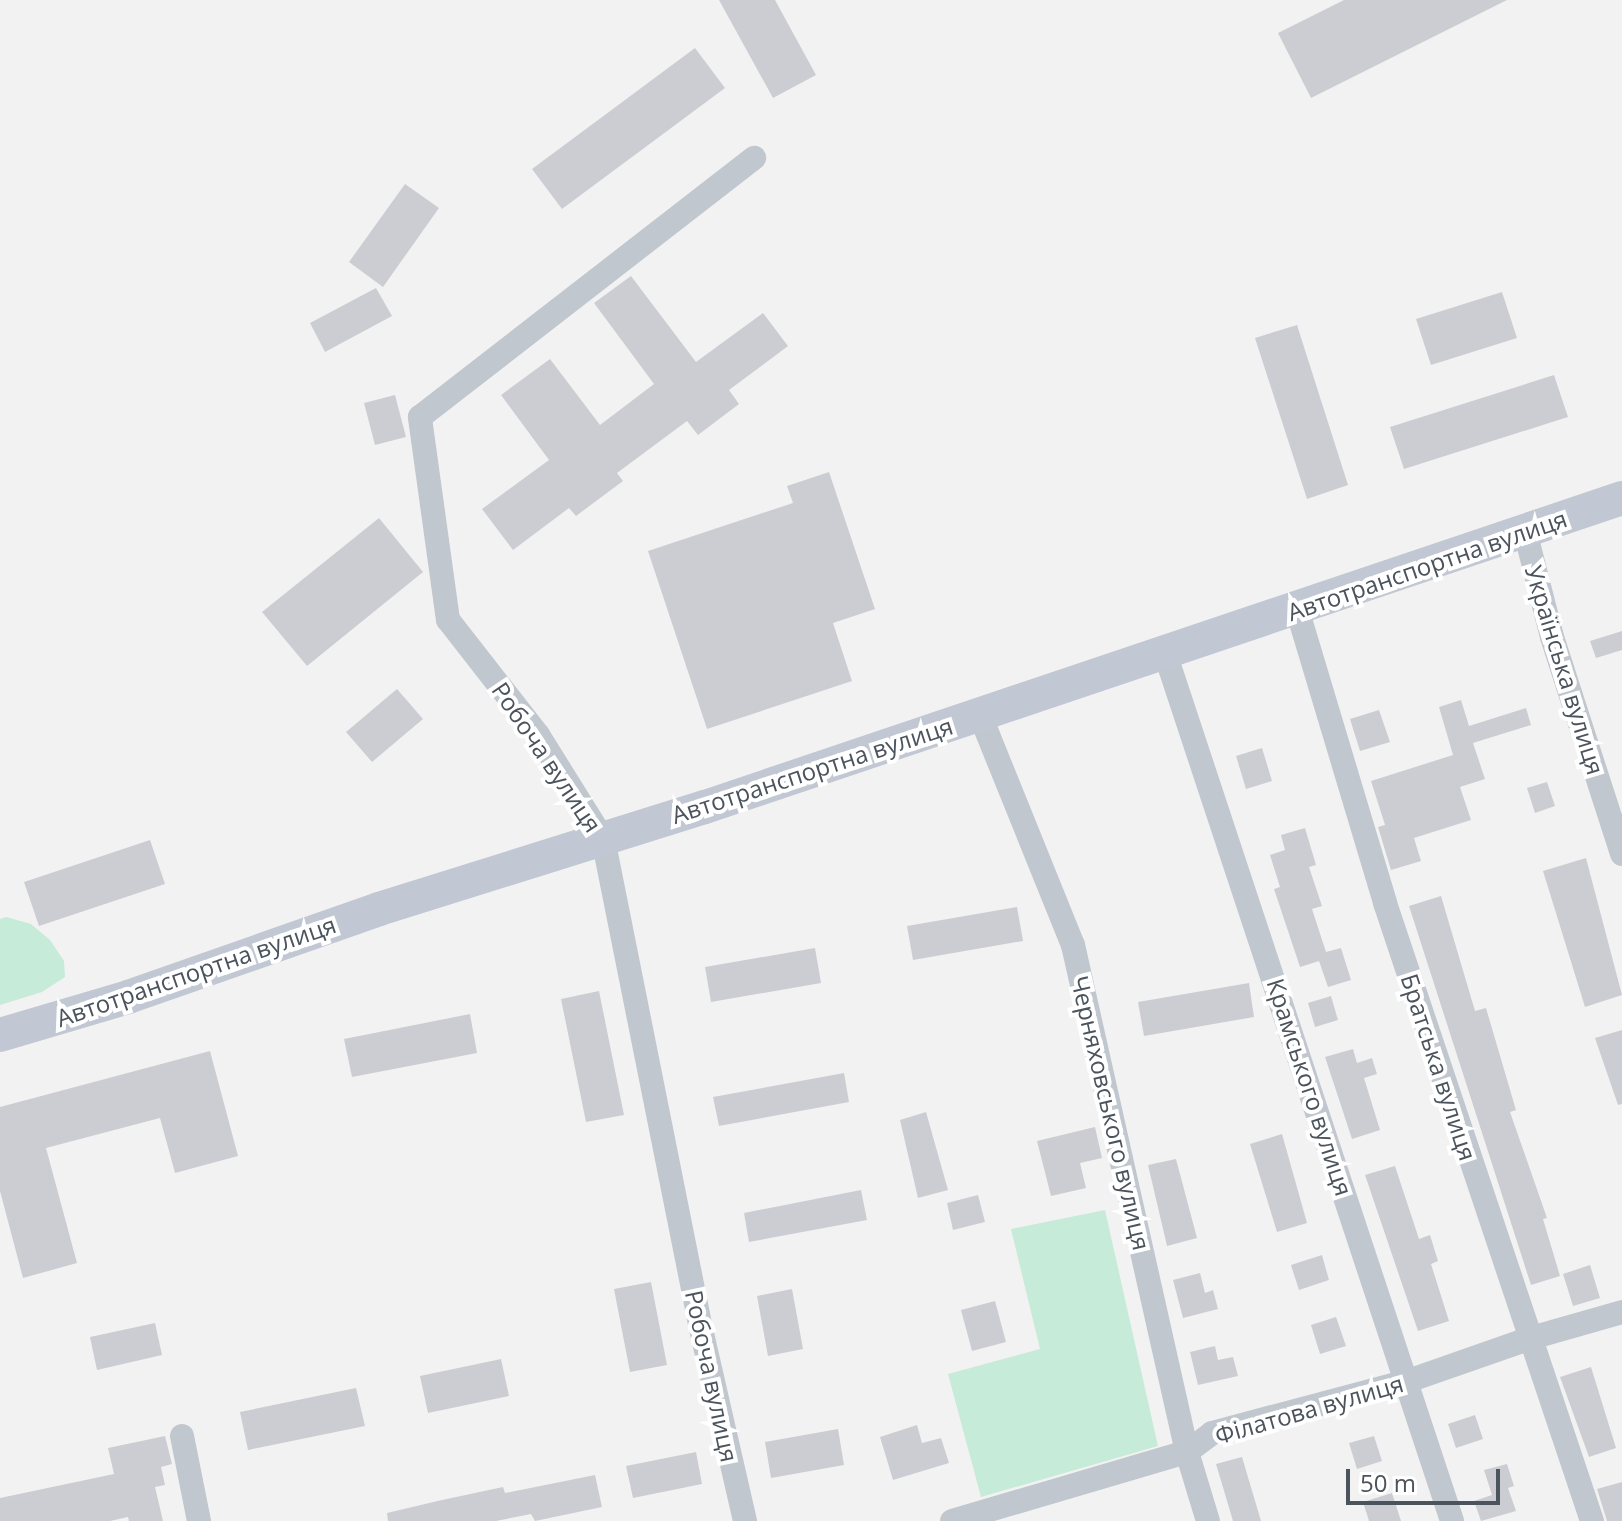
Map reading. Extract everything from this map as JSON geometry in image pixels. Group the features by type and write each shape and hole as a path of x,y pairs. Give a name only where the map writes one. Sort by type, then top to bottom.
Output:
{"main road":[{"name":"Автотранспортна вулиця","path":"0,1035 128,997 379,909 980,715 1622,498"}],"street":[{"name":"Робоча вулиця","path":"745,1521 700,1324 603,839 538,735 448,620 420,417 754,158"},
{"name":"Українська вулиця","path":"1525,531 1552,637 1622,854"},
{"name":"Братська вулиця","path":"1297,609 1385,903 1592,1521"},
{"name":"Крамського вулиця","path":"1165,653 1452,1521"},
{"name":"Черняховського вулиця","path":"980,715 1073,945 1187,1452 1208,1521"},
{"name":"Філатова вулиця","path":"952,1521 984,1517 1187,1452 1212,1433 1408,1381 1531,1338 1622,1312"},
{"path":"182,1436 199,1521"}],"green space":[{"path":"6,917 31,924 50,940 64,961 65,977 42,992 0,1005 0,919"},
{"path":"1105,1210 1158,1446 981,1497 948,1374 1040,1349 1011,1229"}],"building":[{"path":"719,0 775,0 816,75 773,98"},
{"path":"1344,0 1507,0 1311,98 1278,33"},
{"path":"695,48 725,88 562,209 532,169"},
{"path":"405,184 439,208 383,287 349,262"},
{"path":"631,276 696,362 763,313 788,346 729,390 739,404 698,435 687,421 617,473 623,481 576,516 569,508 513,550 482,509 549,460 501,395 550,359 600,425 654,384 594,303"},
{"path":"376,288 392,316 325,352 310,323"},
{"path":"1502,292 1517,338 1431,365 1416,319"},
{"path":"1297,325 1348,485 1307,499 1255,338"},
{"path":"1554,375 1568,417 1404,469 1390,427"},
{"path":"395,395 406,437 375,445 364,403"},
{"path":"829,472 875,609 833,623 852,681 707,729 648,551 793,503 787,486"},
{"path":"379,518 423,572 307,666 262,612"},
{"path":"1622,631 1622,650 1596,658 1590,641"},
{"path":"397,689 423,719 372,762 346,732"},
{"path":"1461,700 1469,726 1526,708 1531,725 1473,743 1485,779 1460,787 1471,820 1414,838 1421,861 1391,870 1378,827 1385,825 1371,781 1453,755 1439,707"},
{"path":"1379,710 1390,742 1360,751 1350,719"},
{"path":"1262,748 1272,781 1246,789 1236,756"},
{"path":"1547,782 1555,806 1535,813 1527,788"},
{"path":"1305,828 1316,865 1309,867 1322,906 1312,909 1326,952 1341,948 1351,980 1328,987 1319,961 1300,967 1274,889 1280,887 1270,855 1285,850 1281,835"},
{"path":"150,840 165,884 39,926 24,882"},
{"path":"1586,858 1622,995 1585,1007 1543,871"},
{"path":"1441,896 1475,1011 1486,1008 1516,1110 1510,1112 1547,1218 1543,1219 1560,1276 1531,1285 1409,906"},
{"path":"1017,907 1023,941 913,960 907,926"},
{"path":"815,948 821,983 711,1002 705,967"},
{"path":"1249,983 1254,1017 1144,1036 1138,1002"},
{"path":"599,991 624,1115 586,1122 561,999"},
{"path":"1331,996 1338,1020 1315,1027 1308,1003"},
{"path":"470,1014 477,1053 352,1077 344,1039"},
{"path":"1622,1030 1622,1104 1618,1105 1595,1038"},
{"path":"1353,1049 1357,1063 1372,1058 1377,1074 1364,1078 1380,1130 1352,1139 1325,1057"},
{"path":"210,1051 238,1156 175,1173 160,1118 46,1148 77,1263 23,1278 0,1191 0,1107"},
{"path":"844,1073 849,1102 719,1126 713,1097"},
{"path":"926,1112 948,1190 918,1198 900,1120"},
{"path":"1095,1127 1102,1158 1080,1163 1086,1188 1051,1196 1037,1141"},
{"path":"1282,1134 1307,1223 1277,1232 1250,1144"},
{"path":"1176,1159 1197,1238 1167,1246 1148,1165"},
{"path":"1395,1166 1419,1239 1430,1235 1438,1261 1431,1264 1449,1321 1418,1331 1365,1175"},
{"path":"861,1190 867,1220 749,1242 744,1213"},
{"path":"978,1195 985,1222 953,1230 947,1203"},
{"path":"1322,1255 1329,1280 1299,1290 1291,1265"},
{"path":"1590,1265 1600,1298 1573,1306 1563,1274"},
{"path":"1200,1273 1205,1293 1213,1290 1218,1309 1183,1318 1173,1280"},
{"path":"651,1282 667,1365 630,1372 614,1289"},
{"path":"792,1289 803,1349 768,1356 757,1296"},
{"path":"995,1301 1006,1342 972,1351 961,1310"},
{"path":"1336,1317 1346,1346 1320,1354 1311,1325"},
{"path":"155,1323 162,1355 97,1370 90,1337"},
{"path":"1215,1346 1218,1360 1233,1357 1238,1376 1198,1385 1190,1352"},
{"path":"501,1359 509,1396 428,1413 420,1376"},
{"path":"1591,1367 1616,1448 1589,1457 1560,1377"},
{"path":"356,1388 365,1426 248,1450 240,1412"},
{"path":"1475,1415 1483,1439 1456,1448 1448,1424"},
{"path":"917,1425 922,1443 941,1438 949,1463 893,1480 880,1437"},
{"path":"838,1429 844,1465 771,1478 765,1442"},
{"path":"165,1436 172,1464 161,1467 165,1485 155,1487 163,1521 129,1521 128,1517 110,1521 0,1521 0,1498 114,1474 108,1448"},
{"path":"1374,1436 1382,1461 1357,1469 1349,1443"},
{"path":"696,1452 702,1484 633,1498 626,1466"},
{"path":"1242,1457 1261,1521 1233,1521 1216,1464"},
{"path":"1507,1464 1514,1486 1508,1488 1516,1511 1481,1521 1474,1501 1492,1495 1484,1470"},
{"path":"595,1475 602,1507 535,1521 531,1514 496,1521 388,1521 387,1513 442,1500 503,1487 505,1493"},
{"path":"1622,1482 1622,1521 1607,1521 1597,1489"},
{"path":"1392,1493 1401,1521 1369,1521 1363,1502"}]}
